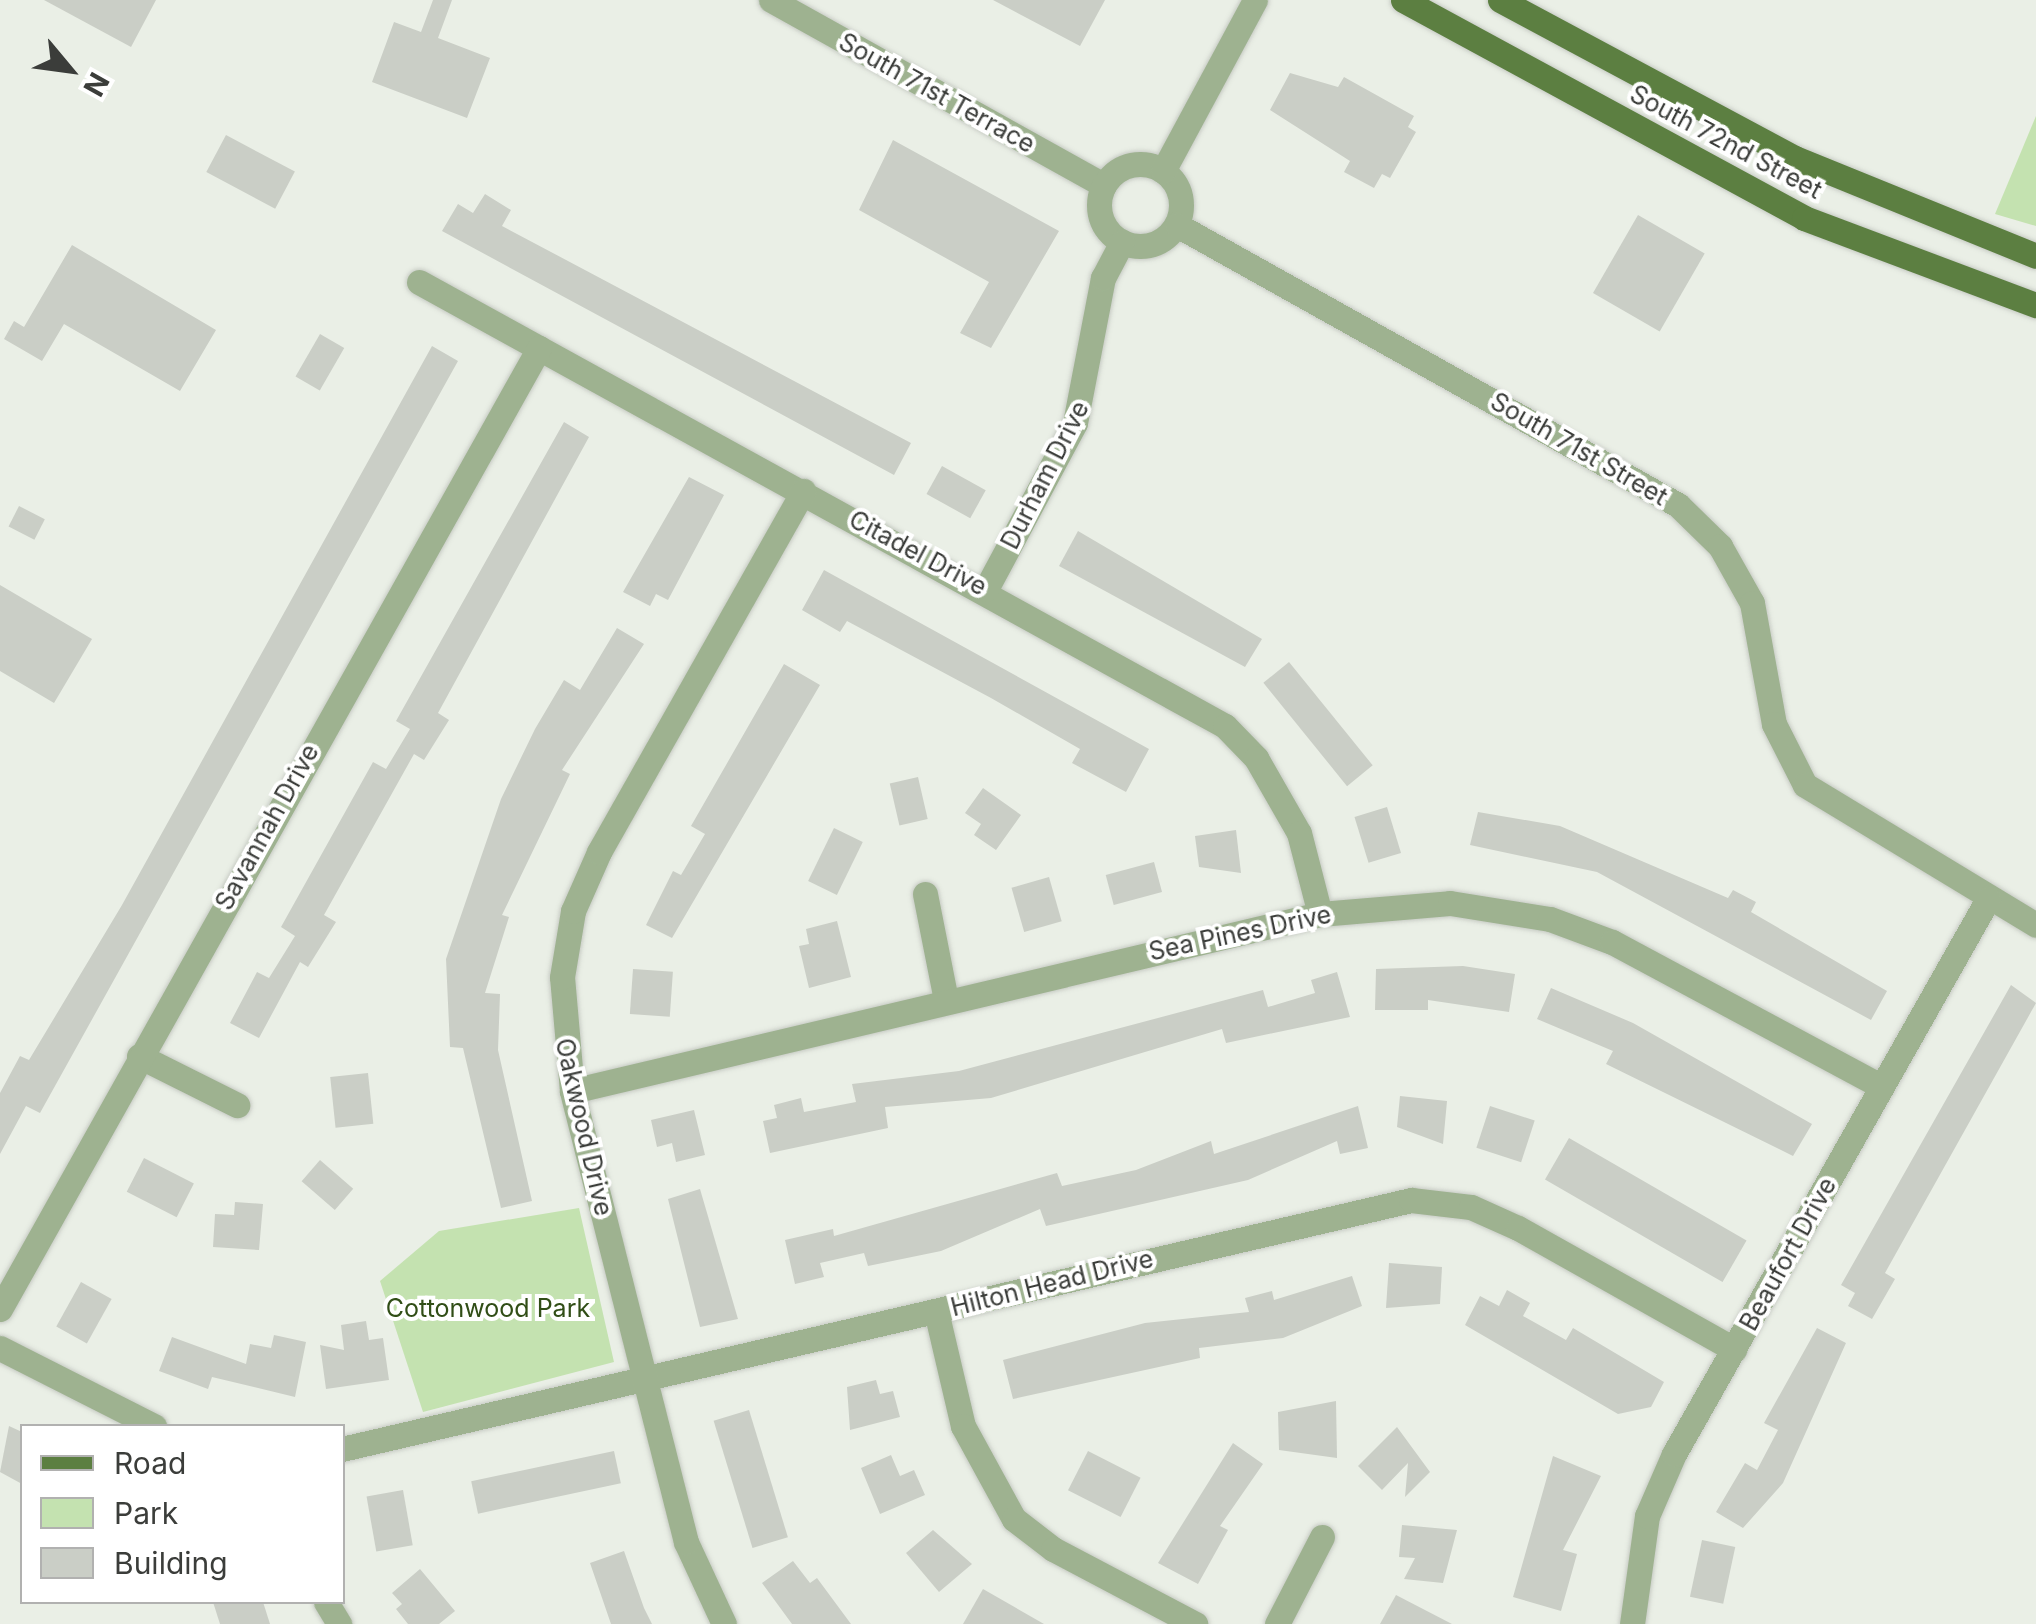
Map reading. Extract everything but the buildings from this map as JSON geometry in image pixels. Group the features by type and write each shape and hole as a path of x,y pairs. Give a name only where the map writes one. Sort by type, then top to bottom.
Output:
{"main road":[{"name":"South 72nd Street","path":"1403,0 1804,218 2036,305"},
{"name":"South 72nd Street","path":"1500,0 1795,158 2036,256"}],"street":[{"name":"South 71st Terrace","path":"771,0 1104,185"},
{"path":"1163,170 1255,0"},
{"path":"1127,166 1163,170 1179,190 1176,226 1149,246 1122,242 1100,217 1104,185 1127,166"},
{"name":"South 71st Street","path":"1176,226 1678,505 1720,546 1752,602 1774,724 1806,785 2036,925"},
{"name":"Durham Drive","path":"986,589 1075,423 1103,278 1122,242"},
{"name":"Citadel Drive","path":"419,282 986,589 1224,726 1256,758 1299,833 1320,914"},
{"name":"Savannah Drive","path":"0,1309 539,348"},
{"name":"Oakwood Drive","path":"724,1624 686,1542 560,1036 573,912 803,491"},
{"path":"925,894 946,1000"},
{"name":"Beaufort Drive","path":"1632,1624 1647,1516 1734,1350 1988,898"},
{"name":"Sea Pines Drive","path":"572,1091 1320,914 1450,903 1550,919 1688,980 1882,1087"},
{"path":"139,1056 237,1105"},
{"name":"Hilton Head Drive","path":"345,1448 1412,1200 1471,1206 1518,1228 1734,1350"},
{"path":"936,1311 963,1426 1014,1519 1053,1550 1195,1624"},
{"path":"0,1348 150,1424"},
{"path":"1277,1624 1322,1537"}],"green space":[{"path":"2036,116 2036,226 1995,214"},
{"name":"Cottonwood Park","path":"579,1208 614,1362 423,1412 380,1281 439,1231"}]}
